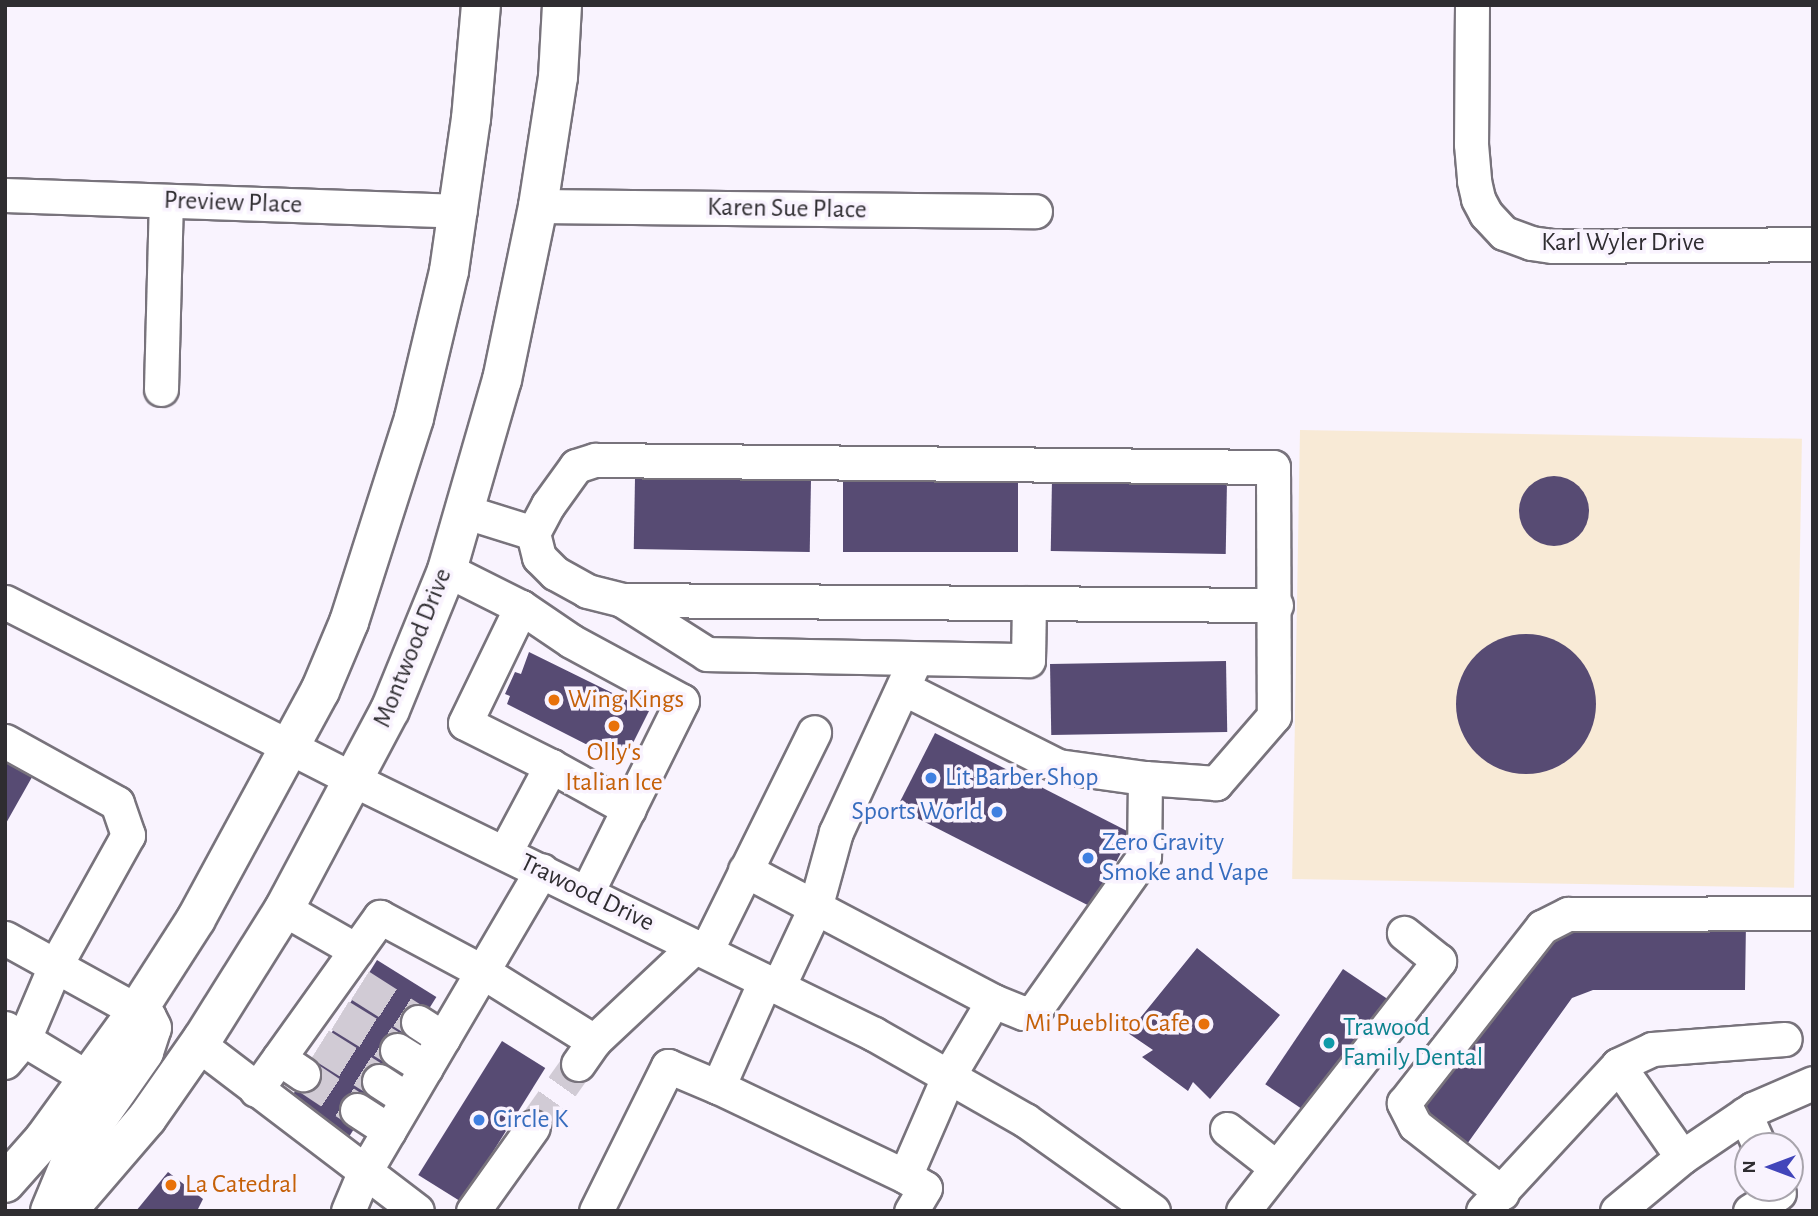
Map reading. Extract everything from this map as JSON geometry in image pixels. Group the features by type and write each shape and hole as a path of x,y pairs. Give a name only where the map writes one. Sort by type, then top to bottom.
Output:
{"main road":[{"path":"5,1183 44,1139 137,1011 196,919 324,682 349,622 392,494 434,342 460,211 481,5"},
{"name":"Montwood Drive","path":"67,1211 147,1118 198,1044 284,909 390,710 447,570 502,380 538,206 558,77 562,5"},
{"path":"50,1211 75,1151 144,1052 152,1028 147,1018 137,1011"}],"street":[{"name":"Karl Wyler Drive","path":"1472,5 1471,144 1474,181 1478,199 1486,214 1504,233 1531,243 1553,246 1813,244"},
{"name":"Preview Place","path":"5,195 460,211"},
{"path":"161,389 166,201"},
{"name":"Karen Sue Place","path":"538,206 1035,211"},
{"path":"902,688 1058,766 1145,778 1216,783 1275,716 1276,605 1273,467 595,460 576,466 548,505 533,533 539,557 555,573 587,591 622,600 1276,605"},
{"path":"463,511 533,533"},
{"path":"447,570 521,607 571,640 682,701 587,892"},
{"path":"622,600 707,654 1028,660 1029,603"},
{"path":"521,607 465,723 551,766 635,798"},
{"name":"Trawood Drive","path":"8,609 587,892 949,1075 1025,1120 1152,1211"},
{"path":"718,1087 771,984 815,908 836,832 917,658"},
{"path":"256,1090 291,1066 330,1009 380,917 483,972 586,1052 700,949 745,870 814,732"},
{"path":"5,741 117,803 128,835 11,1043 88,1078"},
{"path":"505,852 551,766"},
{"path":"745,870 993,1001 1023,1013 1035,1010 1144,856 1145,778"},
{"path":"348,1211 364,1173 426,1068 430,1030 483,972 542,870"},
{"path":"284,909 352,969"},
{"path":"1785,1039 1653,1049 1618,1065 1492,1202 1415,1125 1404,1104 1542,928 1568,914 1813,913"},
{"path":"1243,1211 1439,961 1404,933"},
{"path":"5,938 137,1011"},
{"path":"905,1176 949,1075 993,1001"},
{"path":"198,1044 417,1211"},
{"path":"397,1050 426,1068"},
{"path":"1618,1065 1682,1157"},
{"path":"596,1211 668,1066 905,1176 925,1188 911,1211"},
{"path":"379,1081 407,1099"},
{"path":"1617,1211 1682,1157 1745,1114 1786,1092 1813,1083"},
{"path":"357,1110 389,1131"},
{"path":"1745,1114 1753,1132"},
{"path":"472,1211 533,1127"},
{"path":"1227,1129 1276,1168"},
{"path":"1750,1211 1770,1202"}],"shaded area":[{"path":"1300,430 1802,439 1794,888 1292,879"}],"building":[{"path":"1554,476 1579,486 1589,511 1579,536 1554,546 1529,536 1519,511 1529,486"},
{"path":"635,478 811,481 810,552 634,549"},
{"path":"843,479 1018,479 1018,552 843,552"},
{"path":"1052,479 1227,482 1226,554 1051,551"},
{"path":"1526,634 1553,639 1576,654 1591,677 1596,704 1591,731 1576,754 1553,769 1526,774 1499,769 1476,754 1461,731 1456,704 1461,677 1476,654 1499,639"},
{"name":"Wing Kings","path":"529,652 649,711 623,763 507,704 510,696 505,694 515,672 521,674"},
{"path":"1226,661 1227,732 1051,735 1050,664"},
{"path":"935,733 1131,833 1093,908 897,808"},
{"path":"5,752 36,770 5,825"},
{"path":"1566,922 1746,922 1745,990 1593,990 1572,998 1467,1144 1417,1105"},
{"name":"Mi Pueblito Cafe","path":"1197,948 1280,1015 1210,1099 1193,1082 1188,1091 1142,1057 1153,1050 1128,1033"},
{"path":"377,960 436,997 349,1137 290,1100"},
{"name":"Trawood Family Dental","path":"1343,969 1400,1008 1322,1123 1265,1084"},
{"name":"Circle K","path":"502,1041 545,1068 462,1202 418,1175"},
{"name":"La Catedral","path":"168,1172 203,1199 197,1211 136,1211"}],"tunnel":[{"path":"360,985 418,1022"},
{"path":"340,1015 397,1050"},
{"path":"320,1044 379,1081"},
{"path":"533,1127 578,1064"},
{"path":"303,1074 357,1110"}],"place":[{"name":"Wing Kings","path":"554,700"},
{"name":"Olly's Italian Ice","path":"614,726"},
{"name":"Lit Barber Shop","path":"931,778"},
{"name":"Sports World","path":"997,812"},
{"name":"Zero Gravity Smoke and Vape","path":"1088,858"},
{"name":"Mi Pueblito Cafe","path":"1204,1024"},
{"name":"Trawood Family Dental","path":"1329,1043"},
{"name":"Circle K","path":"479,1120"},
{"name":"La Catedral","path":"171,1185"}]}
